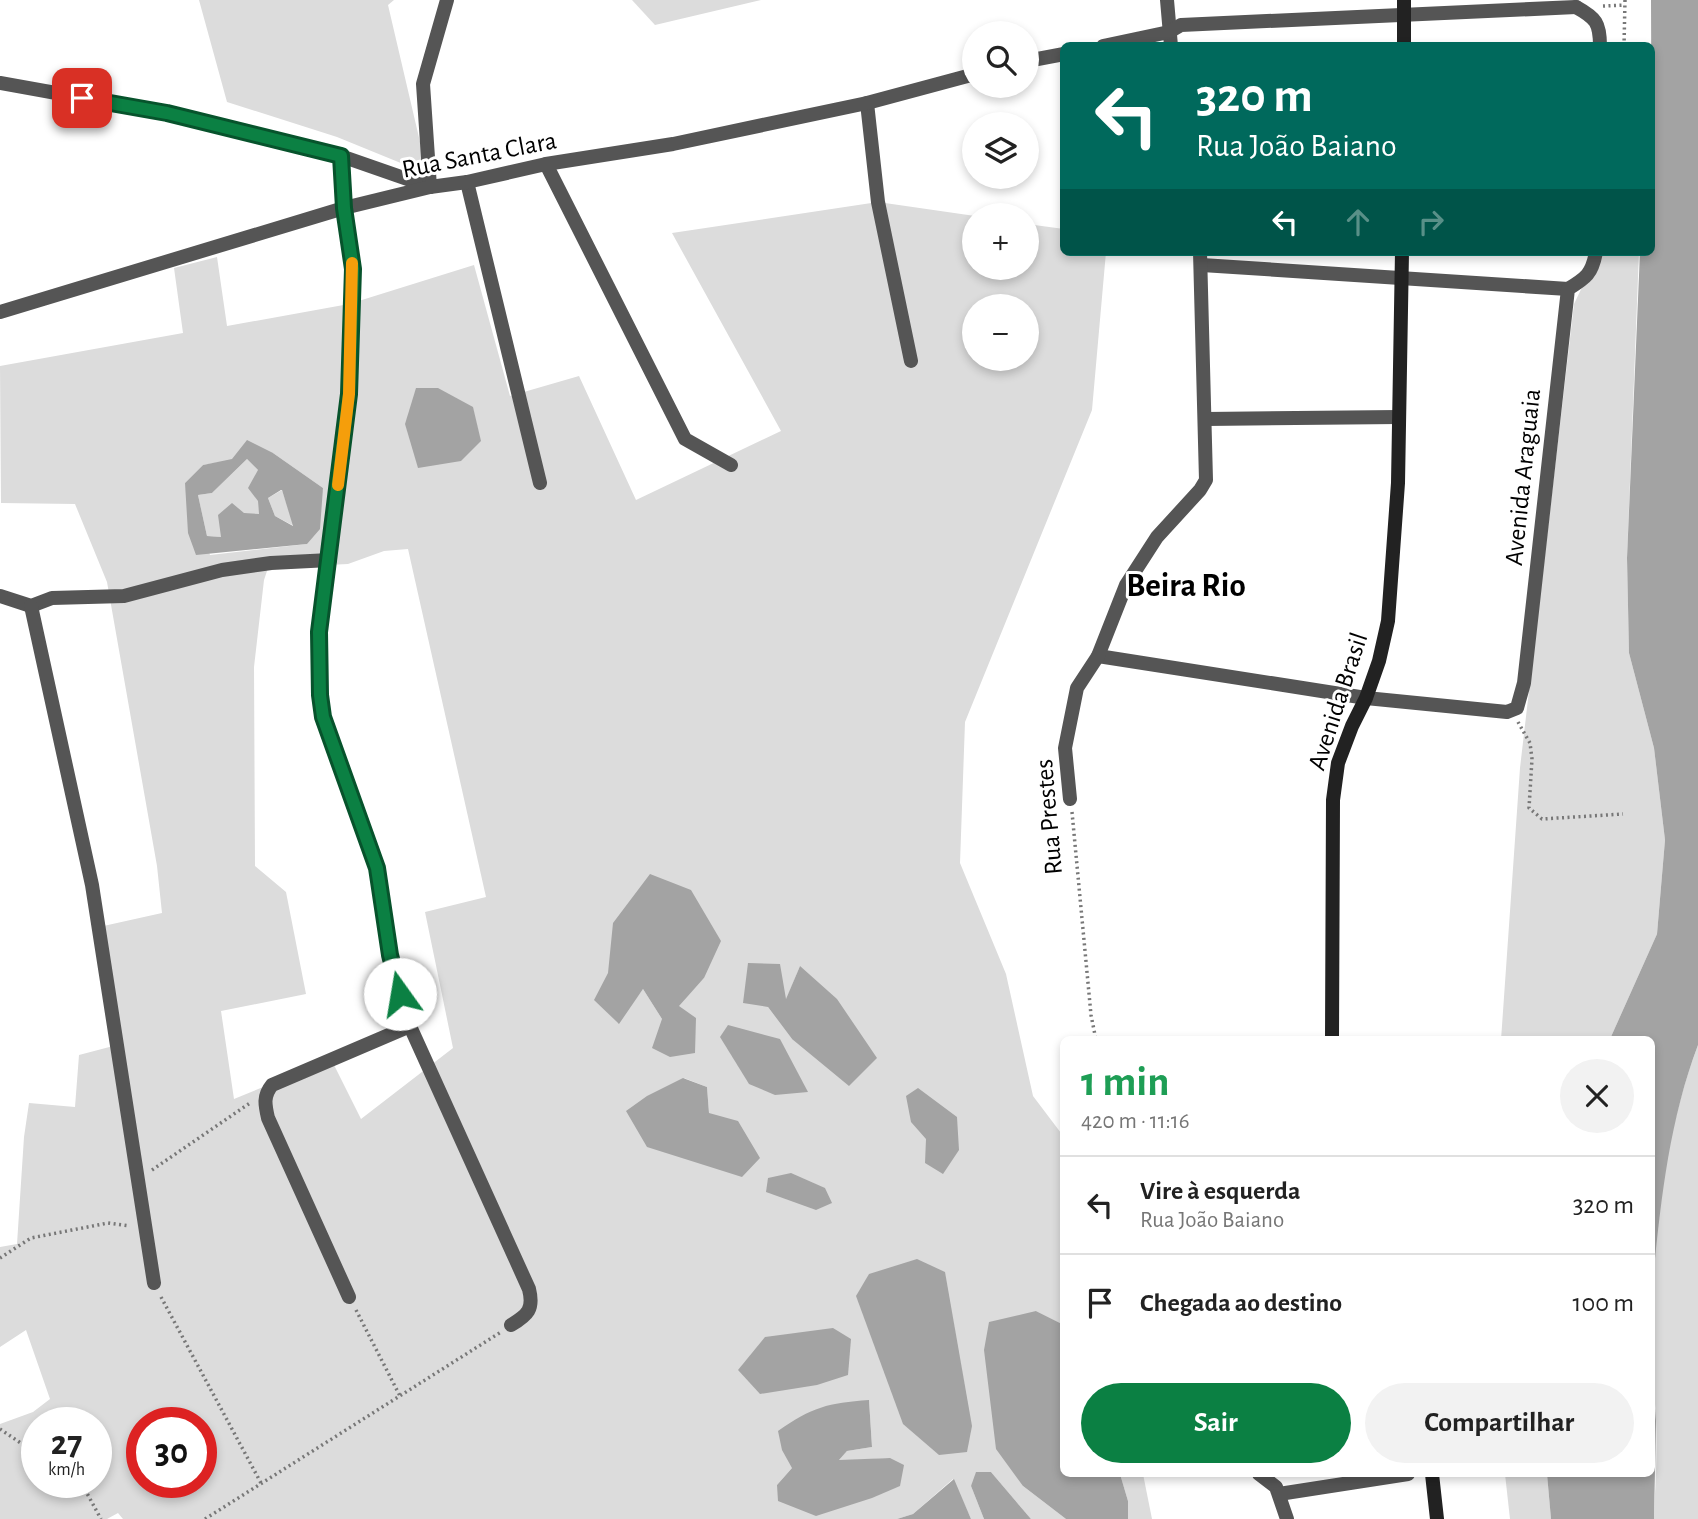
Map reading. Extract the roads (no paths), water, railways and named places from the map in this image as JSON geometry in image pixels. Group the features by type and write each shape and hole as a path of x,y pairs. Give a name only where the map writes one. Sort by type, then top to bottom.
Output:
{"street":[{"path":"0,83 167,113 341,156 430,187 423,84 447,0"},
{"path":"1167,0 1170,39"},
{"path":"1141,42 1170,39 1181,25 1404,7 1577,4 1600,28 1600,42"},
{"path":"1404,7 1404,42"},
{"path":"1039,59 1060,55"},
{"name":"Rua Santa Clara","path":"0,312 344,208 430,187 467,182 546,164 673,144 867,103 962,77"},
{"path":"867,103 878,202 911,361"},
{"path":"341,156 344,208 353,269 349,394 319,632 323,717 377,868 390,955 404,1013 528,1289 532,1302 525,1317 511,1325"},
{"path":"546,164 685,439 731,465"},
{"path":"467,182 540,483"},
{"name":"Avenida Brasil","path":"1332,1036 1334,800 1338,763 1366,698 1379,661 1388,621 1398,483 1402,256"},
{"path":"1201,259 1401,279 1567,289 1581,281 1593,269 1595,256"},
{"name":"Rua Prestes","path":"1070,799 1065,748 1077,688 1098,656 1126,585 1157,537 1206,480 1201,259"},
{"name":"Avenida Araguaia","path":"1366,698 1507,712 1517,708 1524,683 1567,289"},
{"path":"1206,419 1399,416"},
{"path":"0,596 31,606 52,598 124,596 235,568 330,560"},
{"path":"31,606 92,885 154,1283"},
{"path":"1098,656 1366,698"},
{"path":"349,1297 268,1118 266,1092 272,1085 410,1026"},
{"path":"1263,1477 1276,1487 1287,1519"},
{"path":"1279,1494 1389,1477"},
{"path":"1432,1477 1437,1519"}],"district":[{"name":"Beira Rio","path":"1186,584"}]}
